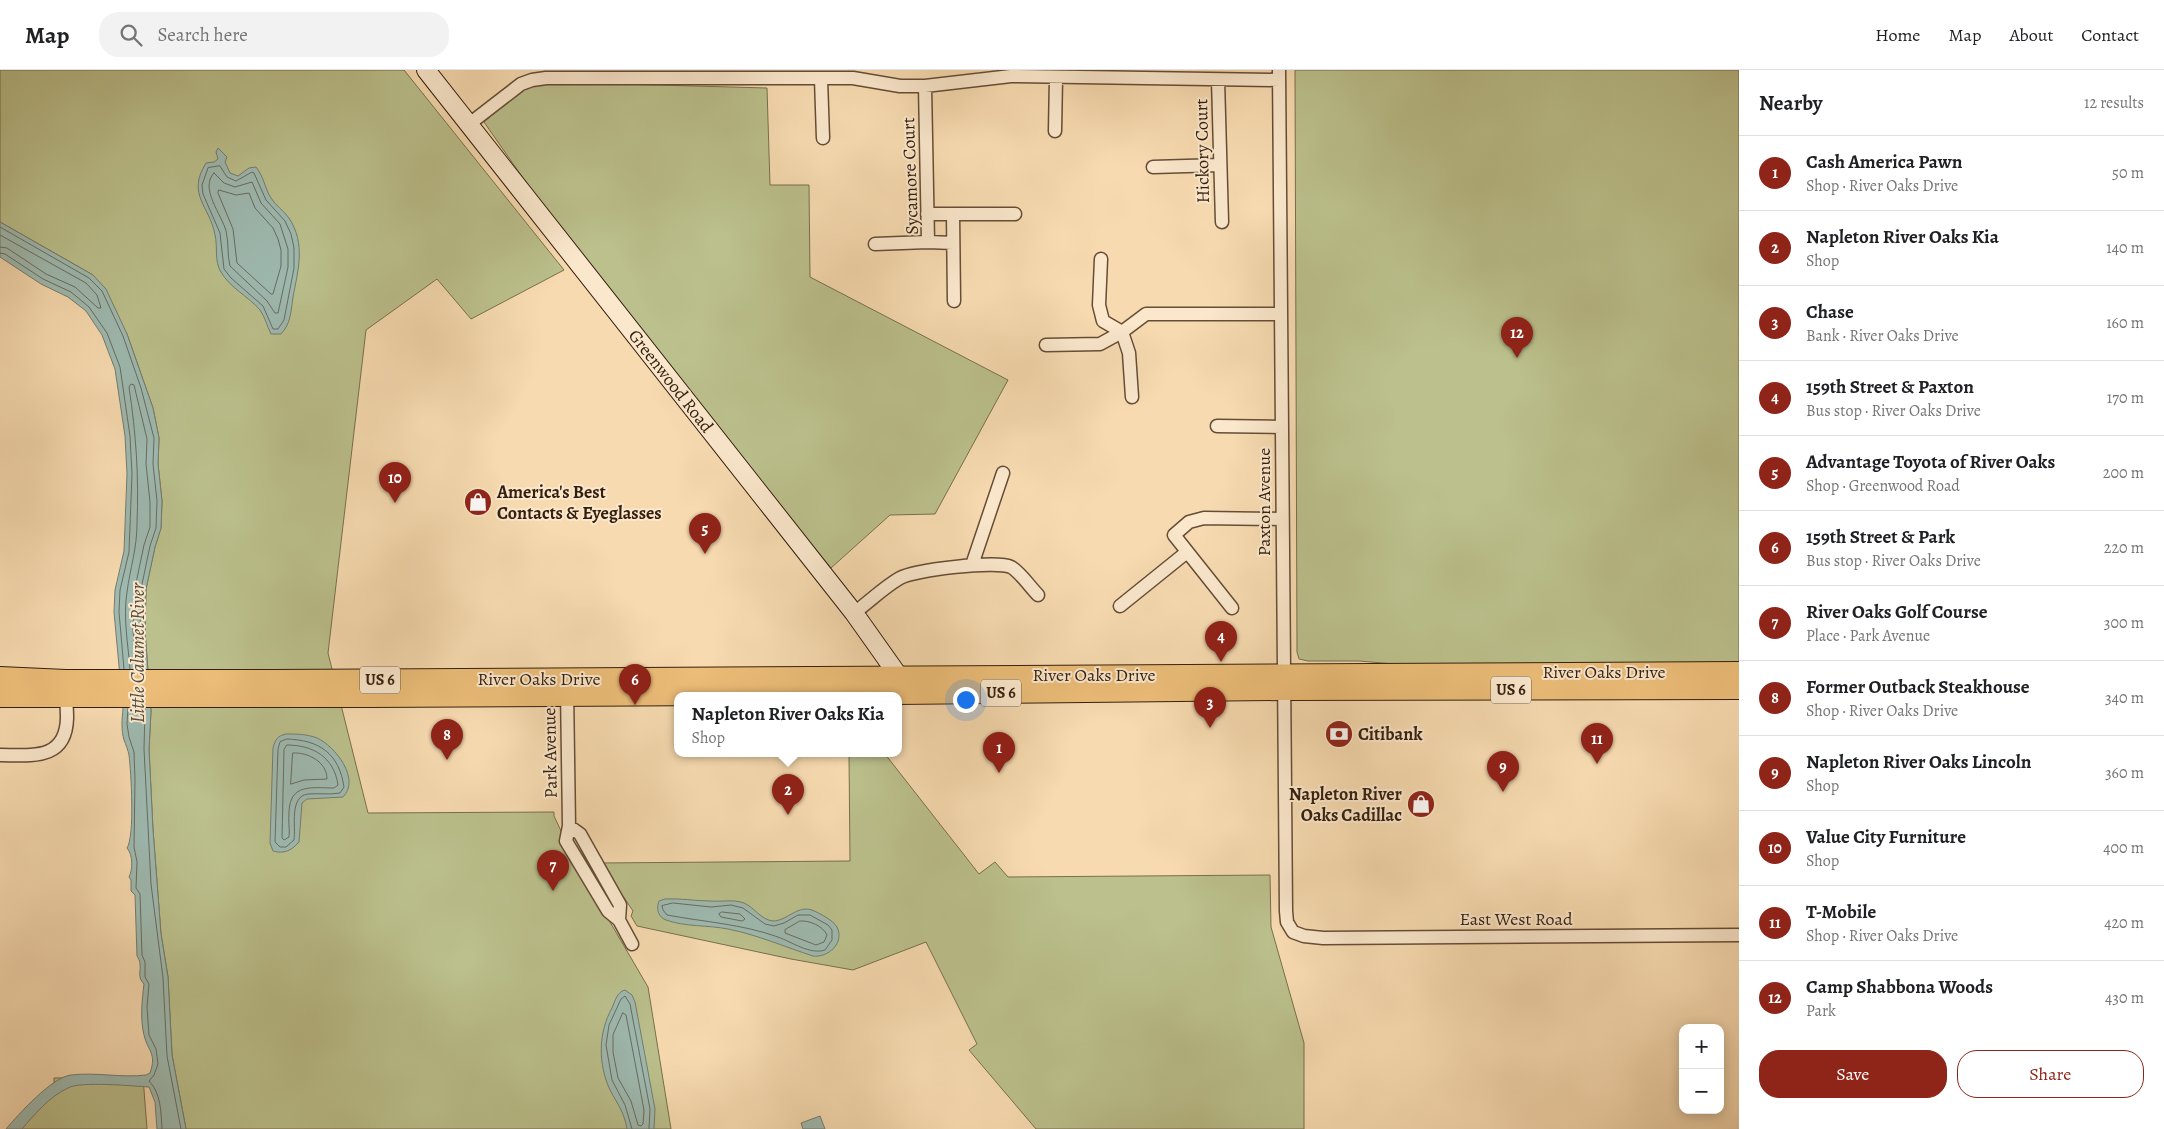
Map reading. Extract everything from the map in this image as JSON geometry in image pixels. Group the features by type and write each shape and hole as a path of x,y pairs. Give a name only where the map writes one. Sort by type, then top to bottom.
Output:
{"main road":[{"name":"River Oaks Drive","path":"902,694 1283,682 1739,672"},
{"name":"River Oaks Drive","path":"0,677 66,688"},
{"name":"River Oaks Drive","path":"0,697 66,688 567,687 899,677 1739,689"},
{"name":"River Oaks Drive","path":"567,687 814,692"}],"street":[{"name":"Greenwood Road","path":"426,70 854,613 913,694"},
{"path":"468,125 521,84 532,80 853,78 900,86 925,86 1011,76 1218,80 1279,75"},
{"name":"Paxton Avenue","path":"1279,75 1286,911 1288,922 1293,932"},
{"path":"1056,78 1056,130"},
{"path":"821,79 823,138"},
{"name":"Hickory Court","path":"1218,80 1222,222"},
{"name":"Sycamore Court","path":"925,86 928,242 953,243"},
{"path":"1153,167 1220,165"},
{"path":"927,214 1015,214"},
{"path":"953,214 954,301"},
{"path":"875,244 928,242"},
{"path":"1100,259 1099,305 1103,321 1122,332 1129,353 1132,397"},
{"path":"1046,345 1100,344 1122,332 1146,314 1280,314"},
{"path":"1217,426 1281,427"},
{"path":"972,565 1003,474"},
{"path":"1232,608 1174,535 1189,522 1204,518 1282,519"},
{"path":"1120,606 1187,552"},
{"path":"854,613 901,577 921,572 972,565 997,564 1011,567 1038,595"},
{"name":"Park Avenue","path":"567,687 569,826 566,841 608,911 619,920 632,944"},
{"path":"0,755 35,755 49,752 59,746 64,735 67,720 66,688"},
{"name":"East West Road","path":"1293,932 1304,936 1323,938 1739,935"}],"green space":[{"path":"0,70 404,70 564,270 471,319 437,279 366,330 328,653 368,813 554,812 554,816 579,869 648,987 671,1129 186,1129 172,1055 168,977 161,934 153,830 149,749 151,711 145,632 146,589 161,528 162,501 158,464 159,438 153,408 127,334 93,275 0,222"},
{"path":"1295,70 1739,70 1739,664 1418,666 1359,661 1308,661 1299,659 1297,652"},
{"path":"527,84 620,84 767,88 770,185 809,185 810,277 1008,380 935,514 890,515 831,568 734,451 569,244 484,122"},
{"path":"849,757 887,757 979,874 995,862 1008,877 1270,875 1271,927 1304,1043 1304,1129 1036,1129 969,1050 977,1044 926,942 853,970 791,959 637,926 631,916 633,911 623,896 618,895 599,863 850,861"},
{"path":"143,1077 147,1129 18,1129 54,1090 54,1078"}],"water":[{"path":"218,148 227,157 225,162 230,173 238,176 249,168 256,167 271,198 289,218 298,238 298,267 290,317 287,326 281,334 271,334 260,310 229,283 219,268 215,235 201,200 198,184 200,174 206,163 214,162 218,159 216,152"},
{"name":"Little Calumet River","path":"0,222 93,275 106,289 127,334 153,408 159,438 158,464 162,501 161,528 146,589 145,631 151,711 149,749 153,830 161,934 168,977 172,1055 186,1129 157,1129 155,1102 149,1087 94,1084 74,1086 61,1091 37,1112 22,1129 6,1129 36,1097 63,1077 80,1074 146,1075 150,1073 153,1061 142,1023 144,984 140,977 140,963 137,956 135,895 131,891 131,880 129,877 132,866 127,848 132,818 131,775 129,755 122,732 123,709 114,612 115,590 124,551 127,474 125,436 115,369 102,335 86,311 68,297 41,284 0,257"},
{"path":"286,734 309,736 324,742 338,755 344,764 349,781 348,790 343,797 307,799 302,803 299,842 290,850 281,852 273,851 270,843 273,748 277,739"},
{"path":"665,899 740,902 773,921 783,919 797,911 812,910 835,924 839,933 839,939 834,948 829,952 824,955 813,956 739,932 681,924 666,920 659,915 658,910 659,901"},
{"path":"625,990 632,995 635,1002 655,1109 654,1129 627,1129 603,1070 601,1049 604,1028 617,997"},
{"path":"820,1116 825,1129 803,1129 801,1123"}],"place":[{"name":"Camp Shabbona Woods","path":"1517,358"},
{"name":"America's Best Contacts & Eyeglasses","path":"478,502"},
{"name":"Value City Furniture","path":"395,503"},
{"name":"Advantage Toyota of River Oaks","path":"705,554"},
{"name":"159th Street & Paxton","path":"1221,662"},
{"name":"159th Street & Park","path":"635,705"},
{"name":"Chase","path":"1210,728"},
{"name":"Citibank","path":"1339,734"},
{"name":"Former Outback Steakhouse","path":"447,760"},
{"name":"T-Mobile","path":"1597,764"},
{"name":"Cash America Pawn","path":"999,773"},
{"name":"Napleton River Oaks Lincoln","path":"1503,792"},
{"name":"Napleton River Oaks Cadillac","path":"1421,804"},
{"name":"Napleton River Oaks Kia","path":"788,815"},
{"name":"River Oaks Golf Course","path":"553,891"}]}
